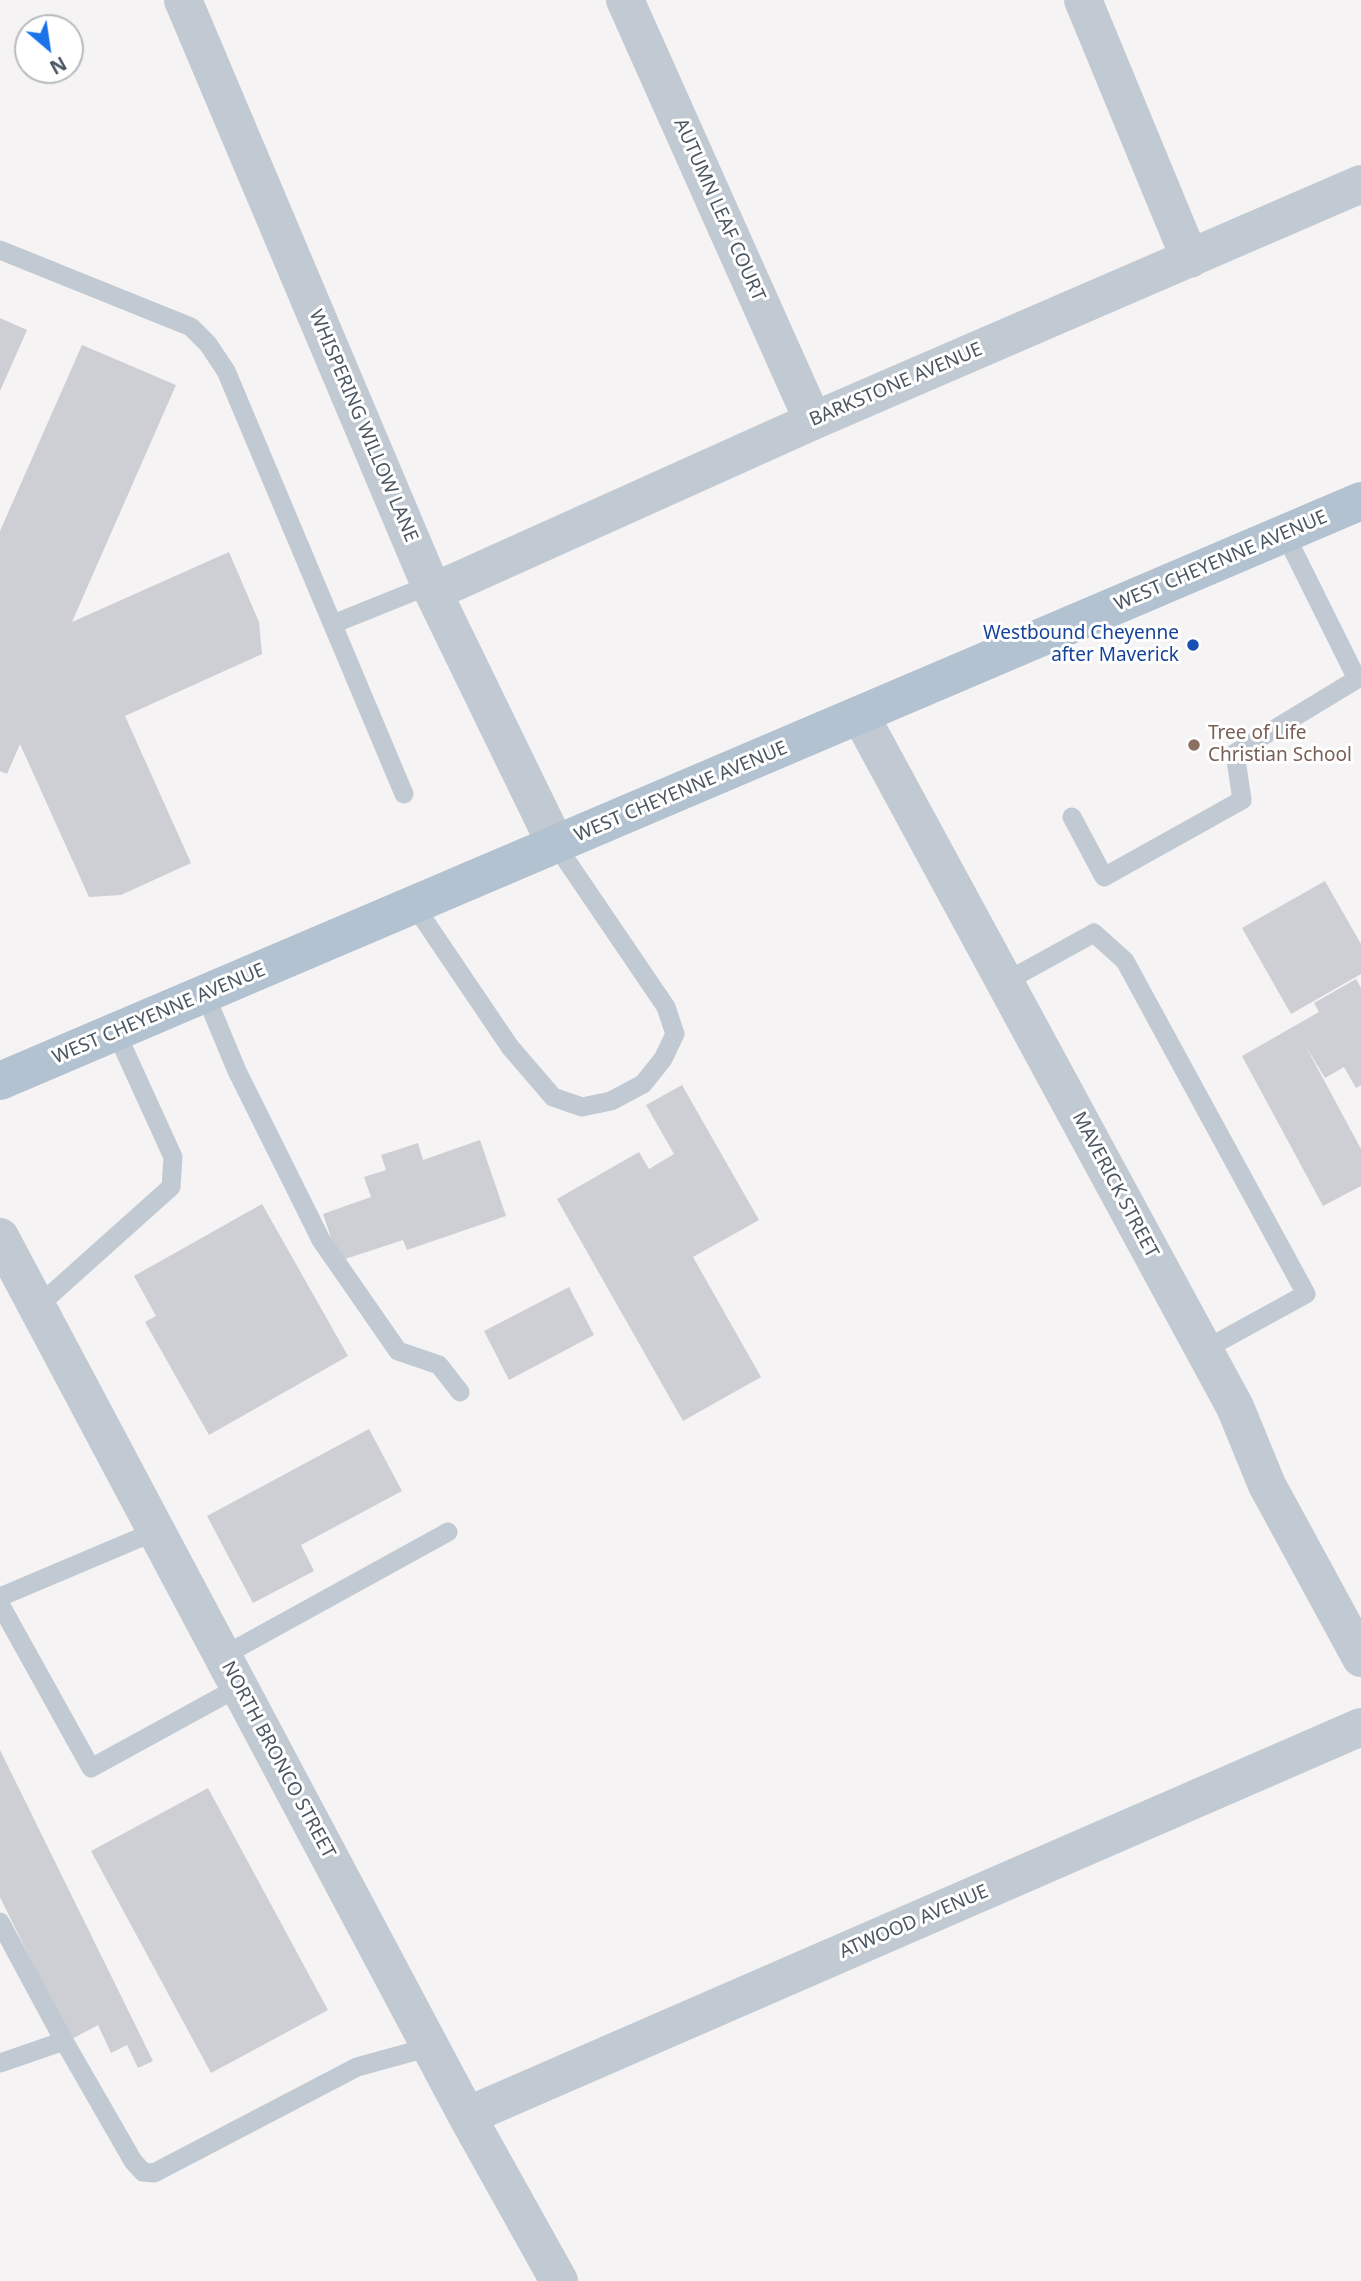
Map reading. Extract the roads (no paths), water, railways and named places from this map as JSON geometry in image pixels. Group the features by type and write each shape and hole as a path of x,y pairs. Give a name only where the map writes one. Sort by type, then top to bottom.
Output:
{"main road":[{"name":"WEST CHEYENNE AVENUE","path":"0,1082 1361,501"}],"street":[{"name":"WHISPERING WILLOW LANE","path":"183,0 431,589 556,845"},
{"name":"AUTUMN LEAF COURT","path":"625,0 813,421"},
{"path":"1083,0 1190,259"},
{"name":"BARKSTONE AVENUE","path":"431,589 1361,184"},
{"name":"MAVERICK STREET","path":"860,715 1235,1407 1267,1485 1361,1658"},
{"name":"NORTH BRONCO STREET","path":"0,1237 430,2047 559,2281"},
{"name":"ATWOOD AVENUE","path":"467,2116 1361,1727"}],"lane":[{"path":"0,250 191,327 208,344 226,371 404,794"},
{"path":"1072,817 1104,877 1242,800 1235,753 1357,679 1285,534"},
{"path":"333,624 431,589"},
{"path":"414,905 510,1047 553,1097 582,1107 611,1101 643,1084 663,1059 675,1034 666,1007 556,845"},
{"path":"1005,982 1094,933 1125,961 1306,1294 1204,1350"},
{"path":"205,994 234,1065 321,1240 398,1351 439,1365 460,1392"},
{"path":"37,1307 171,1187 173,1157 116,1032"},
{"path":"0,1597 156,1531"},
{"path":"0,1604 92,1768 231,1672 448,1532"},
{"path":"3,1933 133,2161 143,2172 154,2173 357,2067 430,2047"},
{"path":"0,2063 64,2041"}],"place":[{"name":"Westbound Cheyenne after Maverick","path":"1193,645"},
{"name":"Tree of Life Christian School","path":"1194,745"}]}
